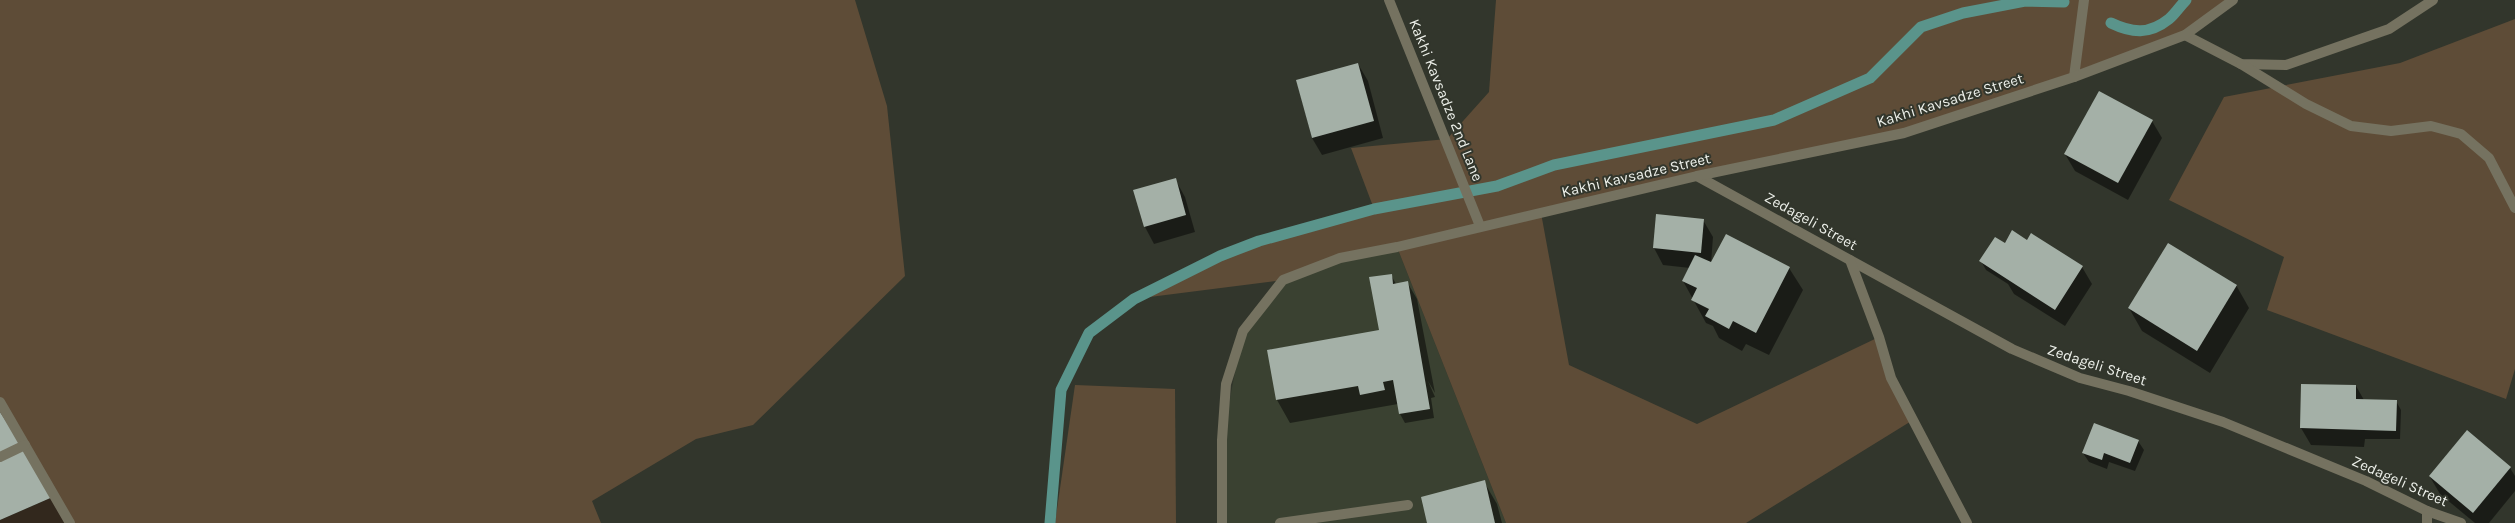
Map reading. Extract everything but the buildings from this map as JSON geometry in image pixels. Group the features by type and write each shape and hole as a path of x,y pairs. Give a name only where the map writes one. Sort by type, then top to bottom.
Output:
{"street":[{"name":"Kakhi Kavsadze 2nd Lane","path":"1389,0 1447,139 1473,211 1480,226"},
{"path":"2074,77 2084,0"},
{"name":"Kakhi Kavsadze Street","path":"1222,523 1222,440 1226,384 1243,331 1283,280 1340,258 1397,247 1480,226 1697,176 1904,133 2074,77 2186,35 2233,0"},
{"path":"2241,64 2286,65 2389,30 2433,0"},
{"path":"2186,35 2241,64 2306,104 2351,126 2391,131 2431,126 2461,134 2489,158 2515,208"},
{"name":"Zedageli Street","path":"1697,176 2012,349 2048,366 2223,422 2366,481 2427,511 2461,523"},
{"path":"1850,260 1879,337 1891,378 1967,523"},
{"path":"0,402 70,523"},
{"path":"0,457 25,445"},
{"path":"1280,523 1408,505"},
{"path":"2427,511 2427,523"}],"shaded area":[{"path":"0,0 855,0 887,106 905,276 753,425 696,439 592,501 601,523 0,523 0,520 55,496 0,412"},
{"path":"1496,0 2233,0 2185,35 1904,133 1541,213 1569,365 1697,424 1879,337 1913,420 1746,523 1506,523 1397,247 1340,258 1283,280 1134,299 1220,256 1259,241 1374,209 1351,148 1447,139 1489,92"},
{"path":"2515,19 2515,369 2506,399 2267,310 2284,257 2169,200 2224,97 2400,63"},
{"path":"1397,247 1506,523 1222,523 1222,440 1243,331 1283,280 1340,258"},
{"path":"1075,385 1175,389 1176,523 1055,523"}],"waterway":[{"path":"2111,23 2126,29 2140,31 2154,28 2169,19 2186,0"},
{"path":"1050,523 1061,390 1089,333 1134,299 1220,256 1259,241 1374,209 1497,186 1554,165 1774,120 1870,78 1921,27 1963,13 2025,1 2064,2"}]}
